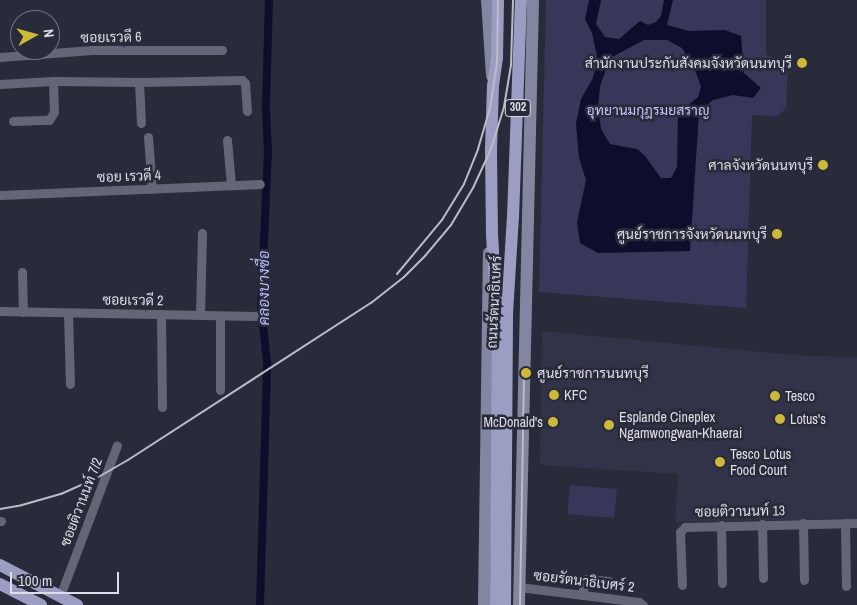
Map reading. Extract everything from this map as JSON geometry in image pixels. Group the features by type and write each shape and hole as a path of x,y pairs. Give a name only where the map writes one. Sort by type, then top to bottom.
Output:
{"main road":[{"name":"ถนนรัตนาธิเบศร์","path":"487,0 493,86 492,235 501,390 505,605"},
{"name":"ถนนรัตนาธิเบศร์","path":"493,86 498,58 498,0"},
{"name":"ถนนรัตนาธิเบศร์","path":"496,605 501,390 513,217 521,0"},
{"path":"519,605 533,0"},
{"name":"ถนนรัตนาธิเบศร์","path":"484,605 488,278 492,235"},
{"path":"0,565 77,605"},
{"path":"0,584 41,605"}],"street":[{"name":"ซอยเรวดี 6","path":"0,57 92,50 222,50"},
{"path":"0,84 53,81 242,80 245,83 247,112"},
{"path":"13,121 49,120 54,112 53,81"},
{"path":"139,82 141,123"},
{"path":"148,137 152,189"},
{"path":"227,140 231,185"},
{"name":"ซอย เรวดี 4","path":"0,195 260,184"},
{"path":"200,315 202,233"},
{"path":"22,272 23,312"},
{"name":"ซอยเรวดี 2","path":"0,311 265,316"},
{"path":"68,313 70,384"},
{"path":"161,314 162,406"},
{"path":"220,316 220,390"},
{"name":"ซอยติวานนท์ 7/2","path":"60,596 117,445"},
{"path":"803,523 804,580"},
{"path":"845,523 846,586"},
{"name":"ซอยติวานนท์ 13","path":"682,585 680,532 687,526 857,523"},
{"path":"762,524 763,578"},
{"path":"721,525 722,584"},
{"path":"582,595 586,579 609,581"},
{"name":"ซอยรัตนาธิเบศร์ 2","path":"519,587 639,602 643,605"}],"shaded area":[{"path":"589,0 601,0 596,24 605,37 619,39 640,21 648,25 656,22 661,16 664,0 673,0 667,25 689,31 725,30 741,36 744,73 761,88 753,98 733,95 713,100 699,112 690,251 598,253 580,243 577,222 586,180 579,158 576,124 581,99 592,80 598,61 592,33 585,19","holes":["644,40 667,40 682,48 694,67 701,87 698,97 678,114 677,167 671,178 661,178 645,156 637,149 610,144 601,129 598,108 600,86 610,58"]},
{"path":"542,331 804,356 857,357 857,519 675,522 678,474 540,465"}],"green space":[{"name":"อุทยานมกุฎรมยสราญ","path":"546,0 766,0 766,54 788,65 786,108 778,116 752,115 746,308 539,292"},
{"path":"570,485 617,489 614,518 567,514"}],"waterway":[{"name":"คลองบางซื่อ","path":"260,605 267,362 261,306 268,152 266,106 269,0"}],"railway":[{"path":"397,274 442,220 464,184 478,149 490,108 497,63 498,0"},
{"path":"0,509 61,494 95,479 128,460 371,303 404,277 451,225 473,188 491,149 504,107 511,65 513,0"},
{"path":"520,605 524,373"}],"place":[{"name":"สำนักงานประกันสังคมจังหวัดนนทบุรี","path":"802,63"},
{"name":"ศาลจังหวัดนนทบุรี","path":"823,165"},
{"name":"ศูนย์ราชการจังหวัดนนทบุรี","path":"777,234"},
{"name":"ศูนย์ราชการนนทบุรี","path":"526,373"},
{"name":"KFC","path":"554,395"},
{"name":"Tesco","path":"775,396"},
{"name":"Lotus's","path":"780,419"},
{"name":"McDonald's","path":"553,422"},
{"name":"Esplande Cineplex Ngamwongwan-Khaerai","path":"609,425"},
{"name":"Tesco Lotus Food Court","path":"720,462"}]}
